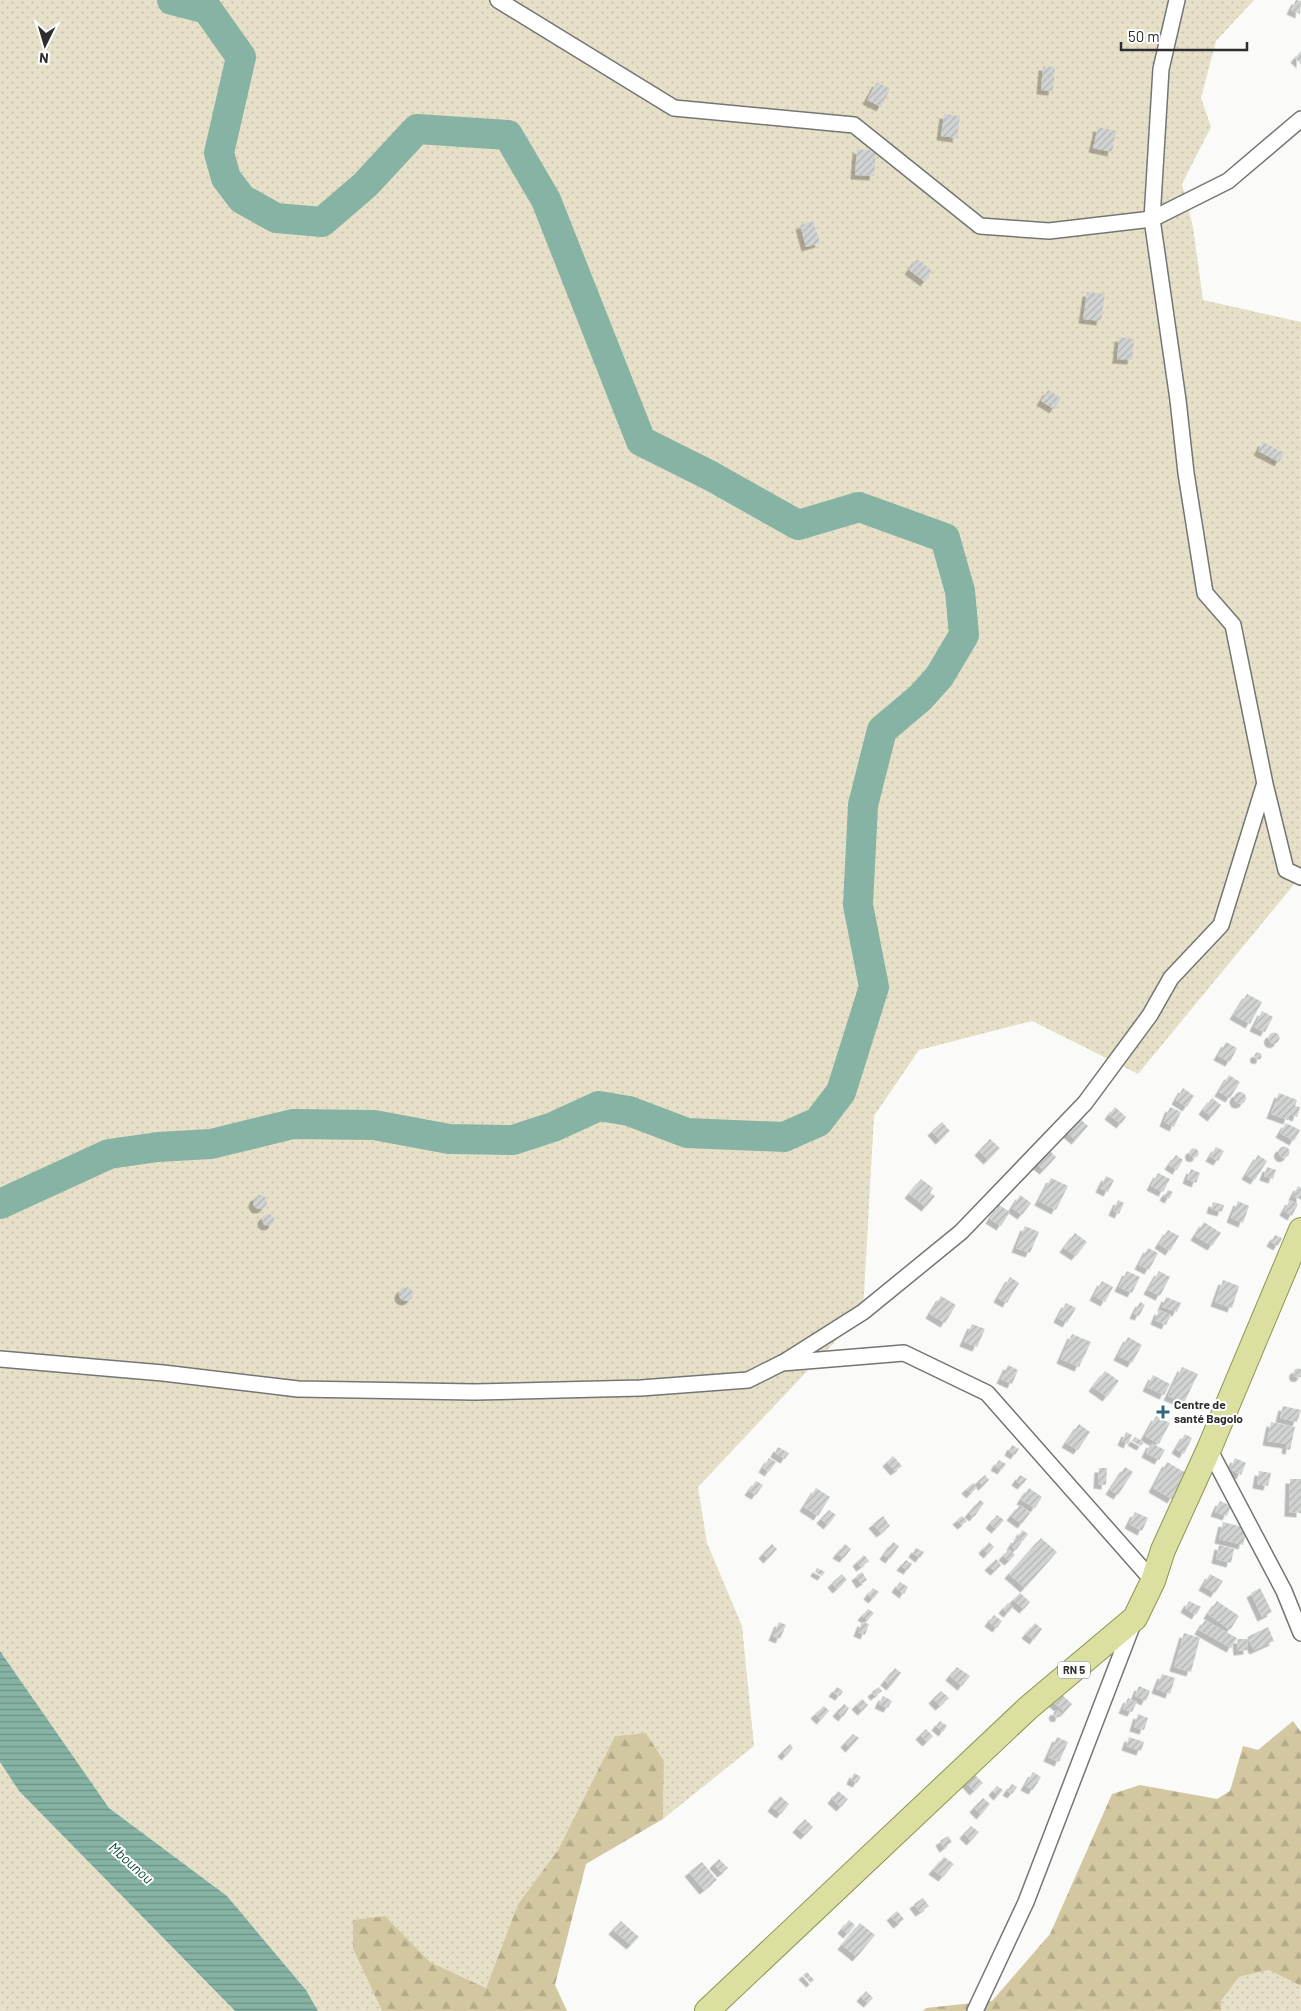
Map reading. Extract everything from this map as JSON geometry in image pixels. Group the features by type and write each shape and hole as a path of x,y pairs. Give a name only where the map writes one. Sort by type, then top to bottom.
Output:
{"main road":[{"name":"RN 5","path":"707,2011 1028,1708 1135,1618 1153,1581 1163,1550 1209,1449 1301,1230"}],"street":[{"path":"498,0 674,108 854,125 980,226 1049,231 1152,219 1228,181 1301,119"},
{"path":"1177,0 1161,70 1152,219 1178,400 1186,473 1205,594 1233,625 1265,784 1286,870 1301,878"},
{"path":"0,1359 162,1373 298,1389 475,1392 641,1388 748,1380 782,1363 863,1312 961,1232 1085,1103 1150,1015 1171,978 1221,925 1265,784"},
{"path":"782,1363 904,1353 987,1393 1153,1581"},
{"path":"1209,1449 1284,1591 1301,1633"},
{"path":"975,2011 1026,1902 1135,1618"}],"shaded area":[{"path":"0,0 1254,0 1216,41 1201,98 1211,127 1182,184 1193,227 1203,300 1301,322 1301,876 1138,1074 1032,1021 919,1050 874,1116 863,1312 698,1487 707,1543 742,1626 754,1746 663,1819 664,1761 646,1733 615,1736 558,1850 518,1904 486,1988 430,1962 385,1916 353,1949 382,2011 318,2011 306,1990 227,1896 109,1808 0,1651"},
{"path":"0,1762 19,1791 235,2011 0,2011"},
{"path":"1269,1970 1301,1986 1301,2011 1221,2011 1221,2001 1239,1977"}],"green space":[{"path":"1293,1721 1301,1732 1301,1986 1269,1970 1239,1977 1221,2001 1221,2011 923,2011 926,2008 992,2001 1050,1934 1112,1794 1140,1785 1217,1799 1230,1791 1243,1746 1258,1750"},
{"path":"646,1733 664,1761 663,1819 586,1864 555,1985 567,2011 382,2011 353,1949 353,1920 385,1916 430,1962 486,1988 518,1904 558,1850 615,1736"}],"water":[{"name":"Mbounou","path":"0,1651 109,1808 227,1896 306,1990 318,2011 235,2011 19,1791 0,1762"}],"building":[{"path":"1296,0 1301,1 1300,14 1291,10"},
{"path":"1301,51 1301,64 1295,58"},
{"path":"1043,66 1055,67 1053,91 1041,90"},
{"path":"877,82 890,89 881,107 867,100"},
{"path":"944,114 960,116 957,138 941,136"},
{"path":"1098,127 1116,131 1112,152 1093,148"},
{"path":"857,149 876,151 874,176 855,175"},
{"path":"813,221 820,243 806,247 800,225"},
{"path":"917,259 932,271 925,282 909,270"},
{"path":"1087,292 1105,294 1101,321 1083,319"},
{"path":"1119,337 1134,339 1132,360 1117,359"},
{"path":"1048,390 1061,398 1054,409 1041,401"},
{"path":"1263,442 1284,453 1279,462 1258,451"},
{"path":"1247,994 1262,1002 1250,1024 1234,1015"},
{"path":"1262,1011 1273,1017 1265,1032 1254,1027"},
{"path":"1272,1033 1276,1033 1279,1038 1278,1042 1272,1043 1269,1040 1269,1036"},
{"path":"1226,1042 1237,1048 1230,1062 1218,1056"},
{"path":"1258,1053 1261,1056 1258,1059 1255,1056"},
{"path":"1229,1075 1240,1082 1230,1098 1219,1092"},
{"path":"1183,1088 1194,1096 1187,1107 1176,1100"},
{"path":"1238,1092 1242,1092 1246,1098 1242,1104 1238,1104 1234,1100 1234,1096"},
{"path":"1279,1093 1297,1100 1295,1106 1300,1107 1297,1117 1290,1114 1288,1120 1271,1114"},
{"path":"1212,1098 1221,1105 1212,1117 1203,1110"},
{"path":"1115,1107 1126,1117 1121,1124 1109,1115"},
{"path":"1170,1107 1181,1112 1174,1127 1164,1122"},
{"path":"1077,1116 1088,1126 1076,1140 1064,1130"},
{"path":"942,1122 950,1131 940,1140 932,1131"},
{"path":"1286,1123 1300,1130 1294,1141 1280,1133"},
{"path":"990,1139 1000,1148 988,1160 979,1151"},
{"path":"1284,1146 1290,1152 1284,1158 1278,1152"},
{"path":"1216,1147 1224,1151 1218,1161 1210,1157"},
{"path":"1047,1148 1056,1157 1044,1170 1034,1162"},
{"path":"1194,1149 1198,1153 1194,1157 1190,1153"},
{"path":"1176,1155 1183,1160 1177,1170 1169,1165"},
{"path":"1258,1155 1267,1161 1255,1180 1246,1175"},
{"path":"1267,1167 1276,1170 1273,1179 1264,1176"},
{"path":"1191,1169 1200,1173 1196,1183 1187,1179"},
{"path":"1158,1173 1170,1179 1163,1192 1151,1186"},
{"path":"1106,1176 1114,1180 1108,1192 1100,1188"},
{"path":"1051,1178 1068,1186 1056,1210 1039,1201"},
{"path":"921,1179 933,1188 930,1193 935,1196 926,1207 909,1194"},
{"path":"1298,1186 1301,1188 1301,1200 1293,1196"},
{"path":"1168,1190 1173,1192 1169,1199 1164,1196"},
{"path":"260,1195 265,1197 267,1202 265,1207 260,1209 255,1207 253,1202 255,1197"},
{"path":"1020,1195 1031,1203 1022,1215 1012,1208"},
{"path":"1118,1200 1124,1203 1119,1214 1113,1211"},
{"path":"1290,1200 1298,1204 1292,1216 1284,1211"},
{"path":"1238,1201 1249,1206 1243,1223 1231,1218"},
{"path":"1213,1202 1224,1205 1222,1212 1211,1209"},
{"path":"999,1205 1010,1212 1001,1226 990,1219"},
{"path":"268,1214 274,1220 268,1226 262,1220"},
{"path":"1204,1222 1221,1233 1212,1246 1195,1236"},
{"path":"1025,1226 1039,1232 1030,1253 1016,1248"},
{"path":"1168,1230 1179,1236 1170,1251 1159,1244"},
{"path":"1075,1233 1087,1242 1076,1256 1064,1248"},
{"path":"1275,1235 1282,1238 1278,1246 1271,1242"},
{"path":"1148,1248 1158,1253 1149,1270 1139,1265"},
{"path":"1127,1271 1140,1277 1132,1293 1119,1287"},
{"path":"1159,1271 1170,1277 1160,1296 1148,1290"},
{"path":"1010,1277 1019,1283 1007,1303 998,1298"},
{"path":"1223,1280 1239,1286 1232,1308 1215,1302"},
{"path":"1102,1281 1113,1287 1105,1302 1094,1296"},
{"path":"406,1287 411,1289 413,1294 411,1299 406,1301 401,1299 399,1294 401,1289"},
{"path":"941,1296 956,1305 945,1323 930,1314"},
{"path":"1166,1297 1181,1303 1177,1312 1162,1307"},
{"path":"1140,1302 1145,1305 1139,1316 1134,1314"},
{"path":"1066,1303 1076,1308 1067,1323 1058,1318"},
{"path":"1159,1310 1171,1315 1166,1325 1155,1320"},
{"path":"972,1324 985,1329 977,1347 964,1342"},
{"path":"1072,1334 1091,1342 1079,1367 1061,1359"},
{"path":"1128,1337 1142,1345 1132,1363 1118,1356"},
{"path":"1008,1365 1018,1370 1012,1384 1001,1379"},
{"path":"1182,1367 1198,1374 1184,1403 1168,1396"},
{"path":"1298,1368 1303,1373 1298,1378 1293,1373"},
{"path":"1105,1371 1119,1381 1107,1397 1093,1387"},
{"path":"1153,1375 1170,1384 1164,1395 1147,1387"},
{"path":"1283,1406 1301,1410 1297,1422 1280,1418"},
{"path":"1156,1416 1170,1423 1159,1444 1145,1436"},
{"path":"1271,1422 1295,1427 1290,1450 1286,1449 1287,1444 1267,1441"},
{"path":"1079,1424 1090,1432 1078,1450 1066,1443"},
{"path":"1126,1432 1132,1435 1128,1444 1122,1441"},
{"path":"1185,1434 1192,1438 1184,1454 1176,1449"},
{"path":"1135,1437 1144,1442 1141,1446 1132,1441"},
{"path":"1151,1443 1165,1450 1159,1460 1146,1453"},
{"path":"1012,1445 1019,1449 1015,1455 1009,1451"},
{"path":"778,1447 789,1453 785,1459 775,1453"},
{"path":"893,1456 902,1466 895,1471 887,1462"},
{"path":"769,1458 776,1462 769,1472 763,1468"},
{"path":"1235,1458 1246,1463 1241,1475 1230,1469"},
{"path":"999,1460 1006,1464 1002,1470 995,1466"},
{"path":"1167,1462 1186,1473 1172,1499 1153,1488"},
{"path":"1125,1467 1133,1472 1118,1495 1110,1490"},
{"path":"1099,1468 1107,1468 1106,1485 1098,1484"},
{"path":"1259,1471 1271,1473 1268,1486 1257,1484"},
{"path":"985,1475 989,1480 983,1486 978,1481"},
{"path":"1020,1475 1027,1479 1022,1485 1016,1481"},
{"path":"1290,1479 1301,1479 1301,1513 1289,1512"},
{"path":"756,1481 763,1485 756,1495 749,1491"},
{"path":"973,1483 977,1487 971,1494 966,1489"},
{"path":"816,1488 830,1497 818,1516 804,1507"},
{"path":"1029,1488 1042,1497 1035,1508 1021,1500"},
{"path":"980,1500 984,1503 974,1517 969,1513"},
{"path":"1220,1501 1231,1506 1227,1516 1215,1512"},
{"path":"1020,1505 1030,1513 1022,1524 1011,1516"},
{"path":"829,1510 836,1515 828,1525 821,1519"},
{"path":"1135,1512 1148,1518 1142,1531 1129,1524"},
{"path":"997,1515 1004,1520 996,1529 990,1524"},
{"path":"883,1516 890,1526 881,1533 873,1524"},
{"path":"962,1516 967,1521 962,1525 957,1520"},
{"path":"1223,1522 1247,1528 1243,1545 1219,1539"},
{"path":"1022,1530 1028,1534 1023,1541 1018,1537"},
{"path":"1016,1538 1022,1542 1016,1550 1011,1546"},
{"path":"1041,1538 1057,1552 1025,1588 1009,1574"},
{"path":"893,1542 899,1546 890,1559 884,1555"},
{"path":"989,1542 994,1547 988,1554 983,1549"},
{"path":"772,1544 777,1549 768,1559 763,1554"},
{"path":"845,1544 851,1549 844,1558 837,1554"},
{"path":"1219,1545 1234,1549 1231,1563 1216,1559"},
{"path":"916,1548 924,1552 920,1558 913,1553"},
{"path":"1009,1549 1015,1555 1009,1561 1003,1556"},
{"path":"864,1555 869,1561 861,1567 857,1562"},
{"path":"996,1559 1001,1565 995,1571 989,1566"},
{"path":"906,1560 912,1564 908,1570 901,1566"},
{"path":"817,1568 825,1572 822,1576 815,1572"},
{"path":"862,1572 867,1580 861,1584 856,1576"},
{"path":"842,1574 847,1580 837,1589 832,1583"},
{"path":"1210,1574 1223,1581 1215,1593 1203,1586"},
{"path":"900,1582 908,1587 904,1594 896,1588"},
{"path":"873,1588 879,1592 873,1599 868,1595"},
{"path":"1260,1588 1272,1612 1262,1617 1251,1593"},
{"path":"1020,1593 1030,1602 1024,1609 1013,1600"},
{"path":"1189,1601 1201,1607 1196,1615 1185,1608"},
{"path":"1217,1601 1239,1616 1230,1630 1208,1614"},
{"path":"1008,1603 1013,1607 1008,1613 1003,1609"},
{"path":"868,1609 874,1613 868,1620 862,1616"},
{"path":"994,1615 1002,1621 997,1628 989,1622"},
{"path":"1205,1620 1237,1638 1231,1648 1199,1630"},
{"path":"779,1622 786,1625 780,1639 773,1636"},
{"path":"862,1622 869,1624 865,1635 858,1632"},
{"path":"1035,1623 1042,1629 1034,1640 1026,1634"},
{"path":"1268,1627 1274,1641 1254,1650 1247,1637"},
{"path":"1184,1633 1200,1638 1191,1672 1174,1667"},
{"path":"1237,1639 1247,1639 1248,1650 1238,1651"},
{"path":"957,1667 970,1676 962,1686 950,1676"},
{"path":"895,1668 901,1673 891,1686 885,1681"},
{"path":"1162,1674 1175,1678 1170,1694 1156,1689"},
{"path":"1139,1686 1150,1691 1146,1701 1135,1696"},
{"path":"837,1687 843,1691 840,1696 833,1692"},
{"path":"879,1687 882,1691 875,1696 872,1692"},
{"path":"941,1691 949,1698 940,1706 933,1699"},
{"path":"1061,1694 1072,1704 1065,1712 1053,1702"},
{"path":"883,1696 892,1701 888,1708 879,1704"},
{"path":"1128,1698 1137,1702 1132,1712 1123,1709"},
{"path":"862,1699 868,1705 862,1711 856,1705"},
{"path":"844,1704 849,1708 843,1717 837,1712"},
{"path":"824,1706 829,1711 821,1720 815,1714"},
{"path":"1057,1710 1061,1714 1057,1718 1053,1714"},
{"path":"1138,1714 1148,1718 1144,1730 1134,1727"},
{"path":"940,1721 947,1726 943,1732 936,1726"},
{"path":"926,1729 933,1736 927,1742 920,1735"},
{"path":"853,1734 859,1738 850,1748 845,1743"},
{"path":"1057,1737 1068,1742 1059,1762 1048,1757"},
{"path":"1129,1737 1144,1742 1141,1751 1126,1746"},
{"path":"790,1744 793,1748 786,1756 782,1752"},
{"path":"1033,1772 1041,1777 1033,1790 1025,1786"},
{"path":"854,1773 861,1777 857,1783 851,1780"},
{"path":"974,1774 983,1783 974,1791 966,1782"},
{"path":"1012,1784 1017,1787 1012,1794 1007,1791"},
{"path":"997,1786 1003,1790 998,1796 993,1791"},
{"path":"838,1791 848,1799 841,1807 832,1799"},
{"path":"780,1796 789,1804 781,1814 772,1807"},
{"path":"983,1798 990,1804 981,1815 974,1808"},
{"path":"805,1819 813,1827 805,1835 797,1828"},
{"path":"971,1826 979,1832 971,1841 964,1834"},
{"path":"948,1836 952,1842 944,1848 940,1841"},
{"path":"944,1857 954,1864 943,1877 933,1870"},
{"path":"719,1859 728,1868 722,1873 714,1864"},
{"path":"702,1862 717,1880 704,1890 689,1872"},
{"path":"923,1898 929,1906 920,1912 914,1904"},
{"path":"897,1911 904,1919 898,1924 891,1916"},
{"path":"849,1920 855,1925 848,1934 842,1929"},
{"path":"621,1921 639,1937 631,1945 613,1930"},
{"path":"860,1923 875,1935 857,1957 842,1945"},
{"path":"807,1972 814,1980 811,1983 803,1975"},
{"path":"866,1991 873,1998 868,2003 861,1997"}],"waterway":[{"path":"0,1204 109,1154 158,1147 211,1144 293,1124 374,1125 449,1139 513,1140 553,1127 599,1106 629,1111 687,1133 784,1137 818,1122 841,1092 874,987 858,905 863,805 882,730 920,698 939,677 964,635 960,591 945,538 859,507 798,525 711,476 641,441 546,200 508,135 417,129 365,185 322,222 276,218 242,199 226,178 219,153 241,57 207,9 172,0"}],"place":[{"name":"Centre de santé Bagolo","path":"1163,1412"}]}
